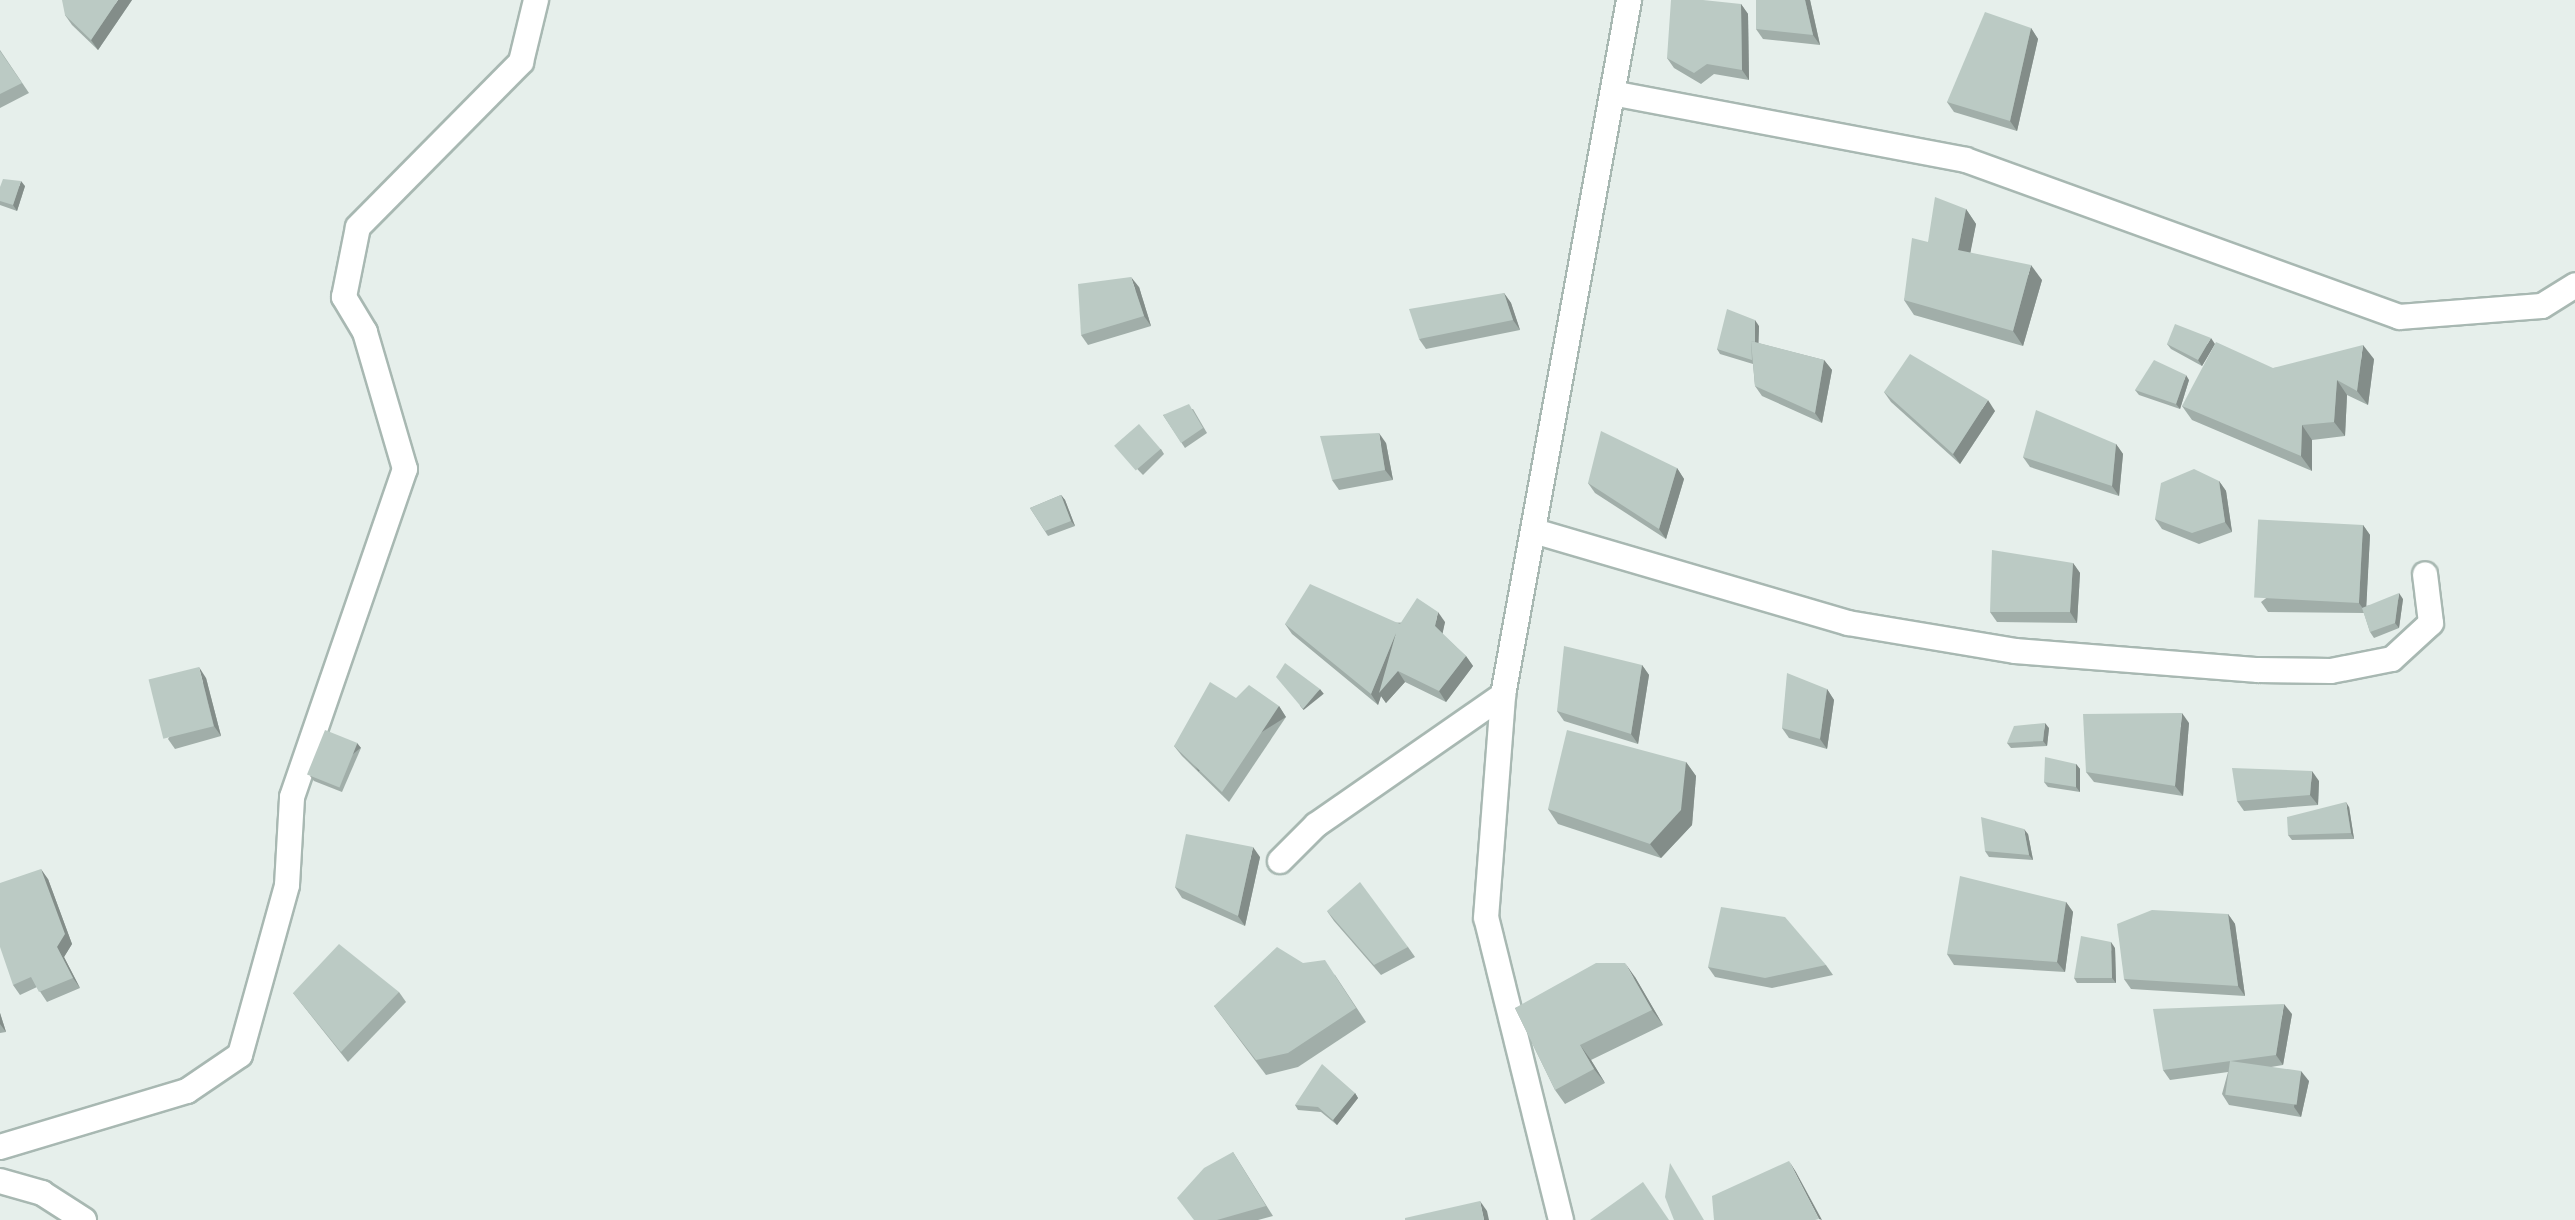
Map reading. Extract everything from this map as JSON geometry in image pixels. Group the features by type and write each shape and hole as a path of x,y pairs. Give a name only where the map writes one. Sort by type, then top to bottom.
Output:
{"street":[{"path":"0,1147 187,1091 240,1055 287,885 292,797 405,469 365,332 344,297 358,227 521,62 536,0"},
{"path":"1561,1220 1486,918 1503,695 1617,94 1629,0"},
{"path":"1617,94 1966,160 2399,317 2542,306 2575,285"},
{"path":"1534,531 1848,623 2015,651 2258,670 2331,671 2392,659 2431,623 2425,574"},
{"path":"1280,861 1316,825 1503,695"},
{"path":"0,1181 42,1193 84,1220"}],"building":[{"path":"62,0 118,0 91,40 65,15"},
{"path":"1671,0 1741,4 1742,70 1707,64 1694,73 1667,58"},
{"path":"1756,0 1805,0 1813,35 1756,29"},
{"path":"1985,12 2031,28 2010,121 1947,102"},
{"path":"0,51 22,83 0,94"},
{"path":"3,179 21,181 13,205 0,201"},
{"path":"1935,197 1966,209 1958,250 2031,265 2013,331 1904,300 1912,238 1928,242"},
{"path":"1131,277 1144,316 1081,335 1078,284"},
{"path":"1504,293 1513,320 1419,339 1409,309"},
{"path":"1727,309 1755,320 1755,342 1751,341 1752,360 1717,349"},
{"path":"2175,324 2211,338 2198,360 2167,344"},
{"path":"1751,341 1824,360 1815,413 1755,386"},
{"path":"2216,342 2273,368 2363,345 2357,391 2337,380 2334,422 2302,425 2301,456 2182,406"},
{"path":"1910,354 1988,400 1953,454 1884,392"},
{"path":"2154,360 2186,375 2176,404 2135,390"},
{"path":"1189,404 1203,428 1181,443 1163,415"},
{"path":"2036,410 2116,444 2112,486 2023,457"},
{"path":"1139,424 1161,449 1136,471 1114,446"},
{"path":"1601,431 1677,468 1659,529 1588,483"},
{"path":"1379,433 1385,470 1332,480 1320,436"},
{"path":"2194,469 2219,481 2225,522 2192,533 2155,519 2161,483"},
{"path":"1061,495 1071,521 1045,531 1030,508"},
{"path":"2258,520 2363,525 2359,603 2254,597"},
{"path":"1992,550 2073,563 2070,612 1990,612"},
{"path":"1310,584 1400,624 1417,598 1438,612 1435,626 1466,656 1439,691 1398,671 1379,693 1396,633 1371,694 1285,624"},
{"path":"2399,593 2395,623 2370,632 2362,608"},
{"path":"1564,646 1642,665 1631,734 1557,711"},
{"path":"1285,663 1320,689 1303,709 1276,677"},
{"path":"199,667 214,726 163,739 149,680"},
{"path":"1787,673 1827,689 1820,739 1782,728"},
{"path":"1210,682 1236,698 1249,685 1279,706 1222,792 1174,746"},
{"path":"2182,713 2175,786 2086,772 2083,714"},
{"path":"2045,723 2043,741 2007,743 2014,726"},
{"path":"325,730 357,743 339,788 307,775"},
{"path":"1567,730 1686,762 1681,810 1650,844 1548,809"},
{"path":"2045,757 2076,764 2076,787 2044,782"},
{"path":"2232,768 2312,771 2310,795 2237,801"},
{"path":"2346,802 2351,833 2288,835 2287,817"},
{"path":"1981,817 2024,829 2029,855 1985,851"},
{"path":"1186,834 1253,847 1238,916 1175,887"},
{"path":"41,869 65,934 57,947 73,978 39,992 31,977 13,985 0,947 0,883"},
{"path":"1960,876 2066,902 2057,962 1947,954"},
{"path":"1360,882 1408,947 1374,965 1327,911"},
{"path":"1721,907 1785,917 1826,965 1765,978 1708,967"},
{"path":"2152,910 2228,914 2238,986 2124,979 2117,924"},
{"path":"2081,936 2111,942 2112,978 2074,978"},
{"path":"339,944 399,992 341,1052 293,993"},
{"path":"1277,947 1303,963 1325,960 1356,1008 1288,1053 1256,1060 1214,1006"},
{"path":"1596,963 1625,963 1652,1010 1580,1045 1594,1069 1555,1090 1515,1008"},
{"path":"2284,1004 2276,1055 2163,1070 2153,1009"},
{"path":"2230,1061 2301,1071 2297,1105 2225,1095"},
{"path":"1322,1064 1355,1093 1333,1120 1318,1107 1295,1105"},
{"path":"1233,1152 1266,1206 1217,1220 1194,1220 1177,1198 1204,1168"},
{"path":"1789,1161 1819,1219 1714,1220 1712,1196"},
{"path":"1670,1163 1704,1220 1674,1220 1665,1197"},
{"path":"1643,1182 1669,1220 1590,1220"},
{"path":"1480,1201 1484,1220 1405,1220 1405,1218"}]}
